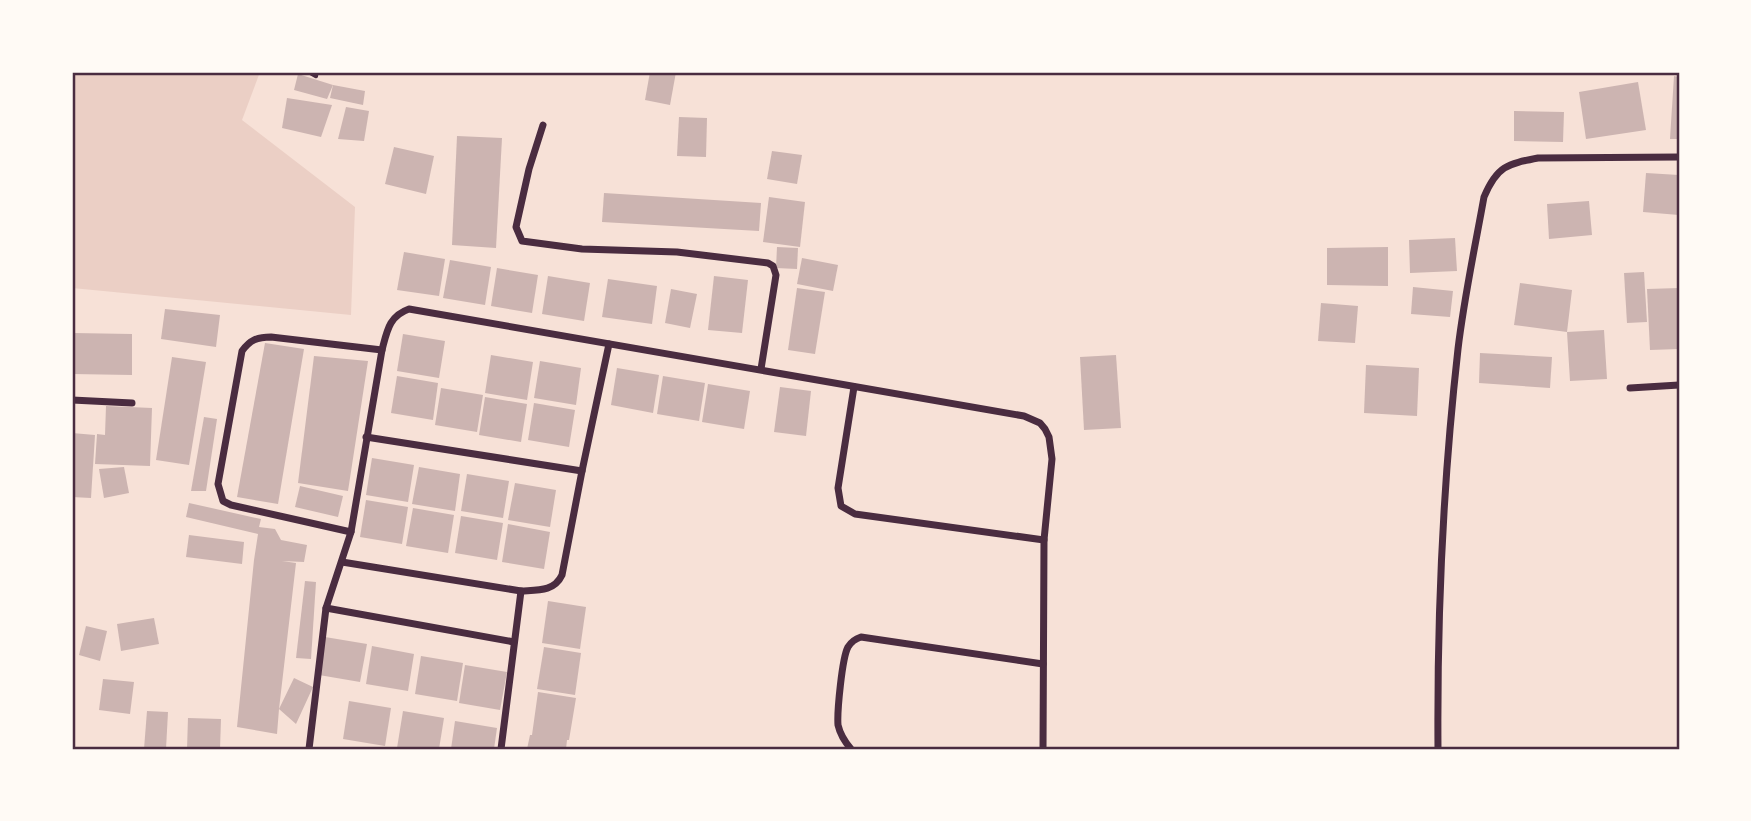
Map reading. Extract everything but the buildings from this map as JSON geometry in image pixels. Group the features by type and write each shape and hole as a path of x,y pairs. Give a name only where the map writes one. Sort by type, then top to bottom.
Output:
{"street":[{"path":"543,125 529,169 516,227 522,241 582,249 677,252 760,260 774,266 776,275 761,369"},
{"path":"1438,749 1437,654 1447,477 1458,348 1484,197 1492,178 1505,166 1520,161 1538,158 1679,157"},
{"path":"309,749 326,608 351,532 382,350 394,316 409,309 1024,416 1040,423 1049,437 1052,459 1044,540 1043,749"},
{"path":"351,532 232,505 223,501 218,484 242,351 248,342 259,337 271,337 382,350"},
{"path":"342,562 521,591 547,589 559,580 609,344"},
{"path":"1630,388 1679,385"},
{"path":"854,387 838,488 841,506 855,514 1044,540"},
{"path":"72,400 132,403"},
{"path":"366,437 582,471"},
{"path":"501,749 521,591"},
{"path":"326,608 514,642"},
{"path":"851,749 838,725 842,677 848,648 853,640 861,637 1043,664"}],"path":[{"path":"309,72 316,76"}],"shaded area":[{"path":"72,72 260,72 242,120 355,207 351,315 72,288"}]}
